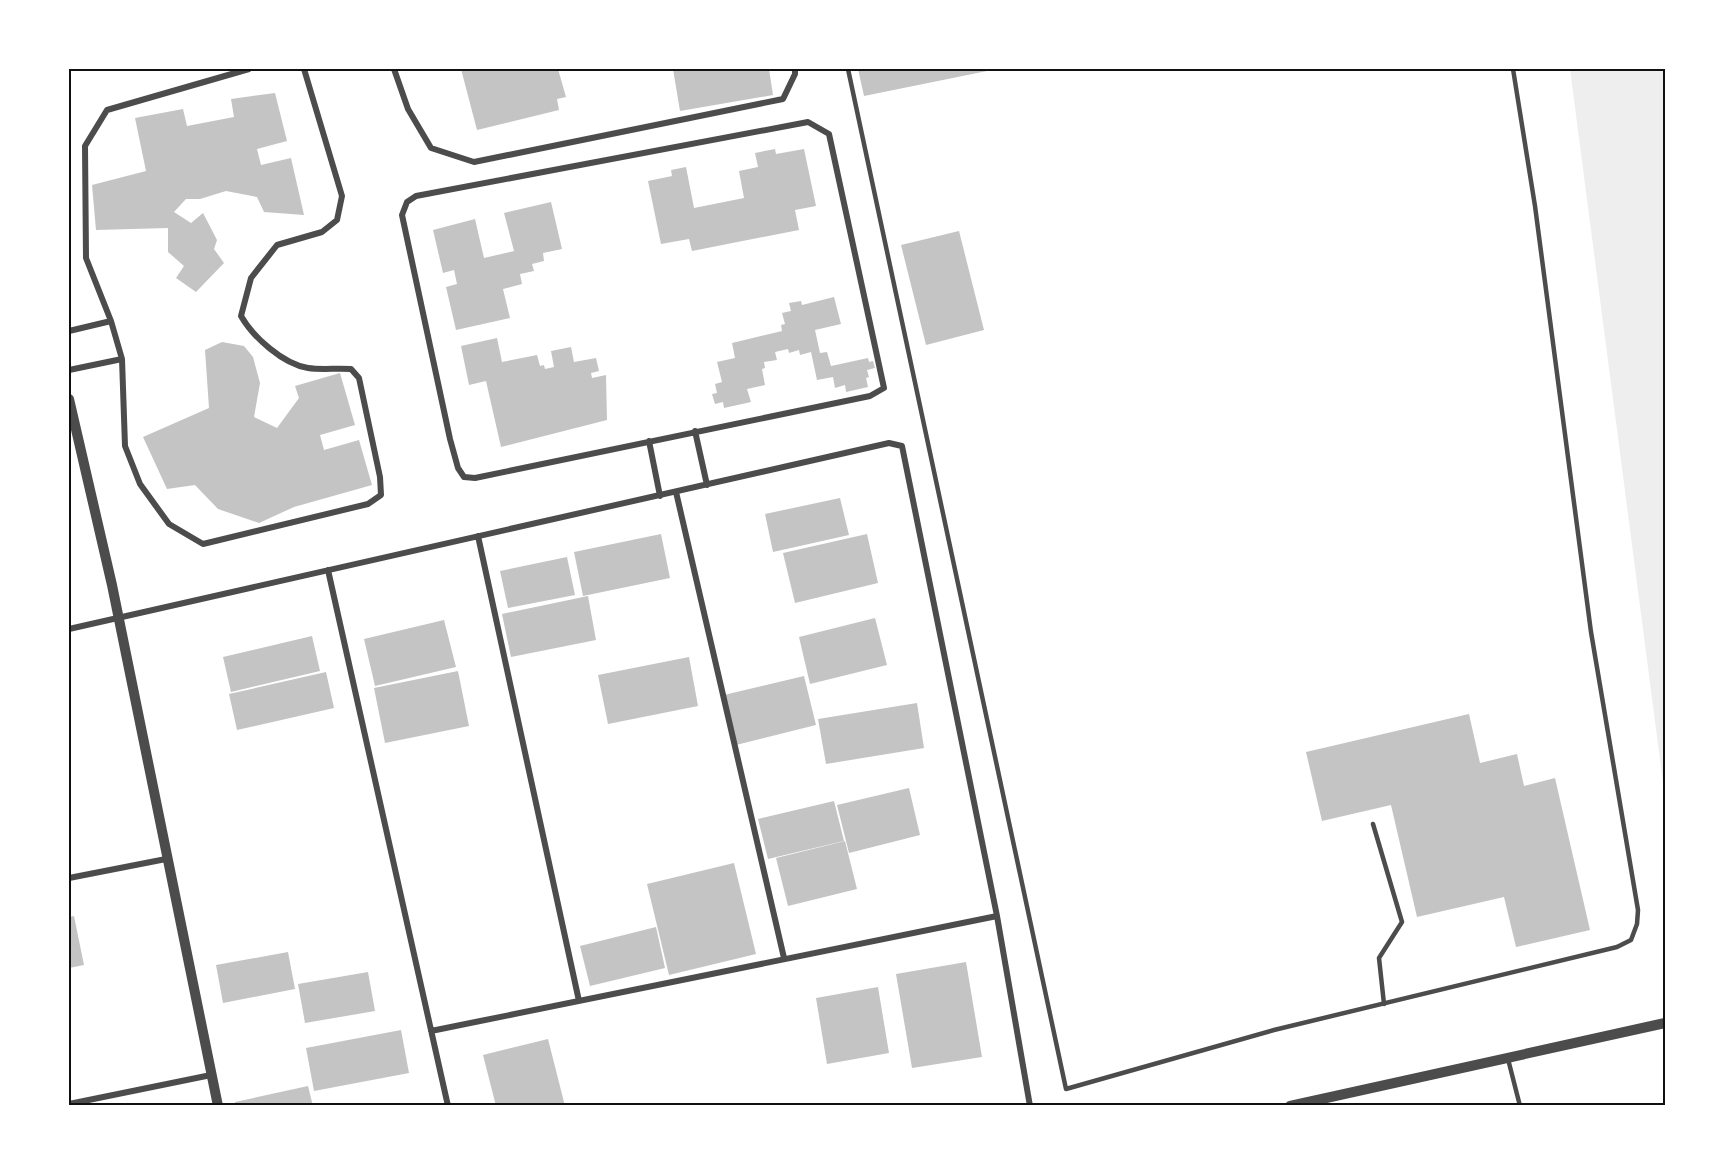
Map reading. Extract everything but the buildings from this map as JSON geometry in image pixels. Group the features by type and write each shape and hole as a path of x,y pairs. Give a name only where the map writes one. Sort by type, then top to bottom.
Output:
{"street":[{"path":"249,69 107,110 85,146 86,258 111,321 122,359 125,446 140,484 169,524 203,544 368,504 381,495 380,477 359,378 351,369 306,368 271,350 249,331 242,316 250,278 277,245 322,232 337,220 342,196 304,69"},
{"path":"394,69 408,110 431,148 474,162 783,99 795,74 795,69"},
{"path":"808,122 829,134 884,388 870,396 695,431 475,478 464,477 458,468 450,439 402,215 406,202 427,194 808,122"},
{"path":"69,331 111,321"},
{"path":"69,370 122,359"},
{"path":"69,399 118,619 218,1106"},
{"path":"695,431 707,485"},
{"path":"649,441 660,496"},
{"path":"69,629 890,443 902,446 997,916 1030,1106"},
{"path":"676,492 784,958"},
{"path":"478,536 579,1001"},
{"path":"328,570 448,1106"},
{"path":"69,878 166,859"},
{"path":"431,1031 997,916"},
{"path":"1290,1106 1665,1023"},
{"path":"69,1104 212,1076"}],"lane":[{"path":"848,69 1066,1089 1274,1030 1617,947 1631,940 1638,910 1590,621 1535,206 1513,69"},
{"path":"1373,824 1402,922 1379,957 1384,1004"},
{"path":"1508,1059 1520,1106"}],"shaded area":[{"path":"1570,69 1665,69 1665,798"}]}
